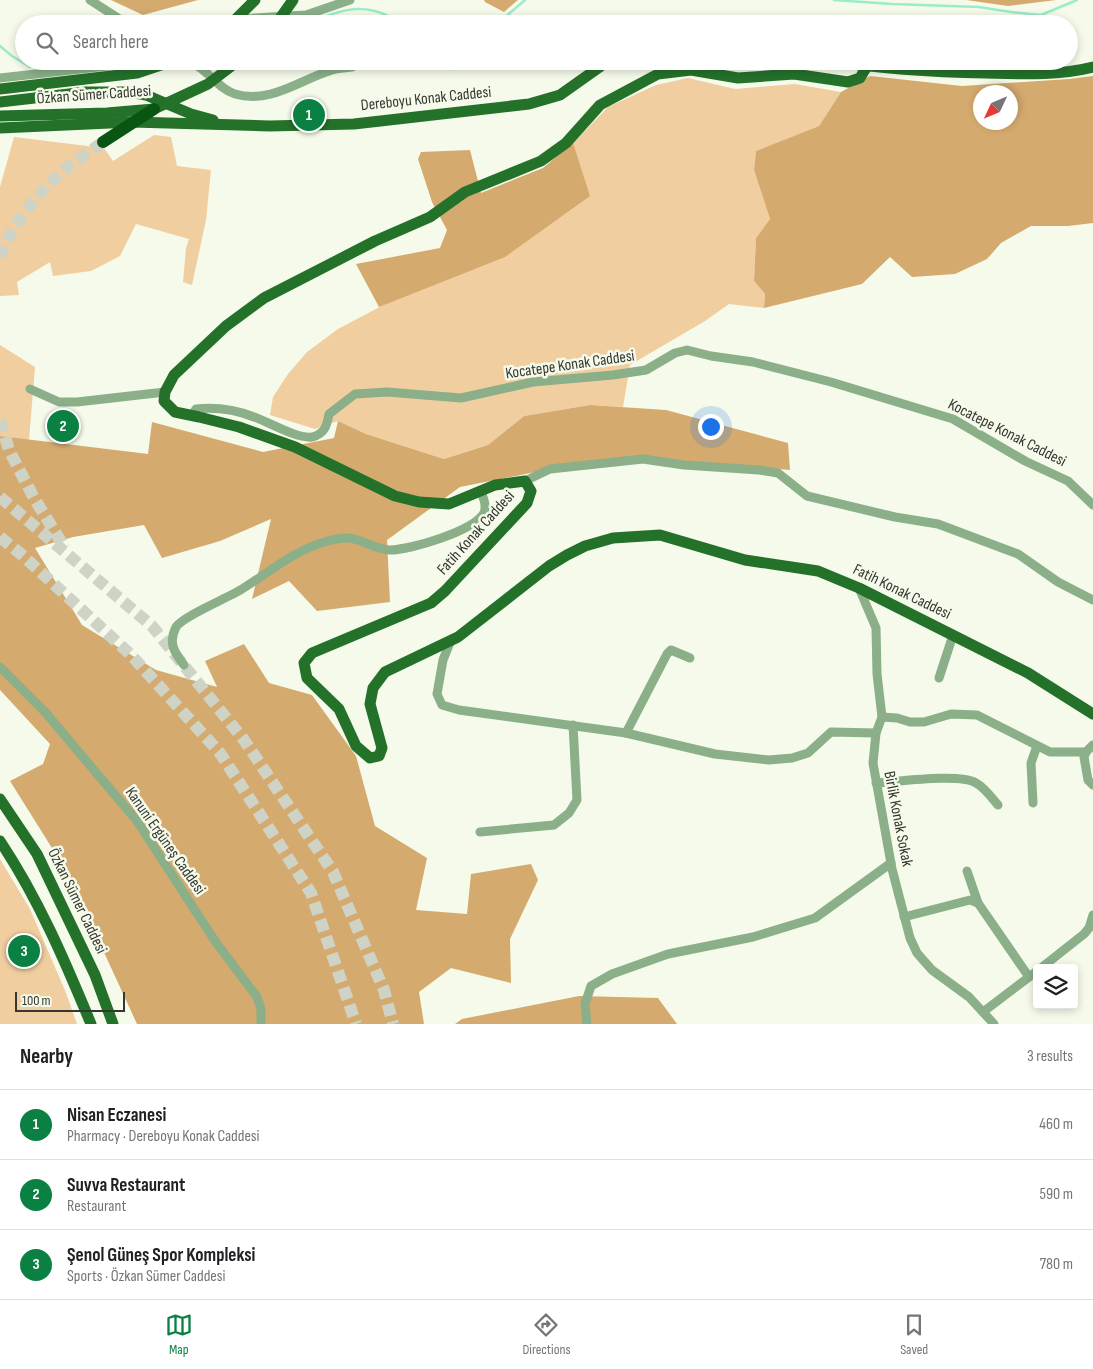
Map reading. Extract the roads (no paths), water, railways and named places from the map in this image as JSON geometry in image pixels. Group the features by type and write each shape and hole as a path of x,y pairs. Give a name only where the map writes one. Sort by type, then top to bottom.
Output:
{"highway":[{"path":"103,142 154,109"}],"main road":[{"path":"283,15 293,1"},
{"path":"240,15 253,3"},
{"path":"908,70 1033,74 1070,73 1093,67"},
{"name":"Özkan Sümer Caddesi","path":"0,89 137,74 148,70"},
{"name":"Özkan Sümer Caddesi","path":"0,116 107,113 154,109 208,84 226,70"},
{"name":"Dereboyu Konak Caddesi","path":"234,125 354,124 529,104 560,95 595,70"},
{"path":"164,392 174,375 226,326 264,298 375,241 430,217 465,192 541,161 566,143 600,104 658,74 691,70 738,78 794,74 848,82 860,78 865,70"},
{"path":"0,102 48,98 86,92 130,92 146,95 190,114 234,125"},
{"path":"0,128 174,123 234,125"},
{"name":"Fatih Konak Caddesi","path":"164,392 164,401 175,412 238,427 294,447 394,496 419,502 449,504 495,485 525,481 531,491 527,503 445,591 430,603 312,653 304,663 307,678 339,709 356,746 370,758 379,756 382,748 370,704 373,688 385,672 451,640 566,555 585,546 613,538 660,535 745,560 818,571 859,588 1028,673 1093,714"},
{"name":"Özkan Sümer Caddesi","path":"0,799 37,854 95,975 113,1024"},
{"path":"0,841 18,867 55,940 90,1024"}],"street":[{"path":"90,0 113,15"},
{"path":"306,15 350,0"},
{"path":"0,78 71,70"},
{"path":"204,70 233,93 248,96 267,95 290,89 306,80 332,70"},
{"name":"Kocatepe Konak Caddesi","path":"192,415 196,409 227,410 252,416 298,435 311,437 322,432 327,424 329,414 355,394 387,392 461,398 533,382 646,370 675,353 687,350 711,356 753,362 831,382 953,419 1025,461 1068,482 1093,505"},
{"path":"30,389 59,402 77,402 164,392"},
{"path":"525,481 550,469 643,459 684,465 778,473 807,496 894,517 938,524 1018,554 1058,582 1093,600"},
{"path":"184,665 175,654 171,644 177,626 191,616 242,589 301,550 329,540 352,538 388,550 412,548 464,529 477,521 484,512 485,500 480,491"},
{"name":"Birlik Konak Sokak","path":"859,588 876,628 877,674 882,717 876,733 872,763 891,863 910,938 917,953 932,970 969,997 994,1024"},
{"path":"939,678 953,635"},
{"path":"451,640 443,660 437,694 442,705 458,710 626,732 715,754 769,760 792,758 808,753 831,732 876,733"},
{"path":"626,732 667,654 671,650 690,658"},
{"name":"Kanuni Ergüneş Caddesi","path":"0,667 45,712 136,821 215,941 257,997 261,1009 261,1024"},
{"path":"882,717 897,718 910,722 924,722 951,714 977,715 1050,752 1089,749"},
{"path":"480,832 554,825 569,813 577,800 573,725"},
{"path":"1033,803 1031,763 1037,746"},
{"path":"1089,749 1084,757 1088,780 1093,785"},
{"path":"876,783 944,778 969,780 977,783 998,805"},
{"path":"587,1024 585,1004 591,986 612,974 668,954 753,938 815,918 891,863"},
{"path":"967,871 978,903 1029,977"},
{"path":"904,917 970,900 978,903"},
{"path":"1046,964 1084,934 1089,928 1093,915"},
{"path":"983,1012 1033,974"}],"waterway":[{"path":"508,15 525,0"},
{"path":"834,0 979,7 1041,15 1077,0"},
{"path":"328,15 357,9 376,11 386,15"},
{"path":"0,46 15,58"}],"tunnel":[{"path":"0,257 18,222 43,190 67,168 103,142"},
{"path":"0,420 9,450 34,498 65,548"},
{"path":"0,497 152,626 244,740 333,872 384,990 393,1024"},
{"path":"0,537 131,655 220,753 311,893 356,1024"}],"place":[{"name":"Nisan Eczanesi","path":"309,115"},
{"name":"Suvva Restaurant","path":"63,426"},
{"name":"Şenol Güneş Spor Kompleksi","path":"24,951"}]}
